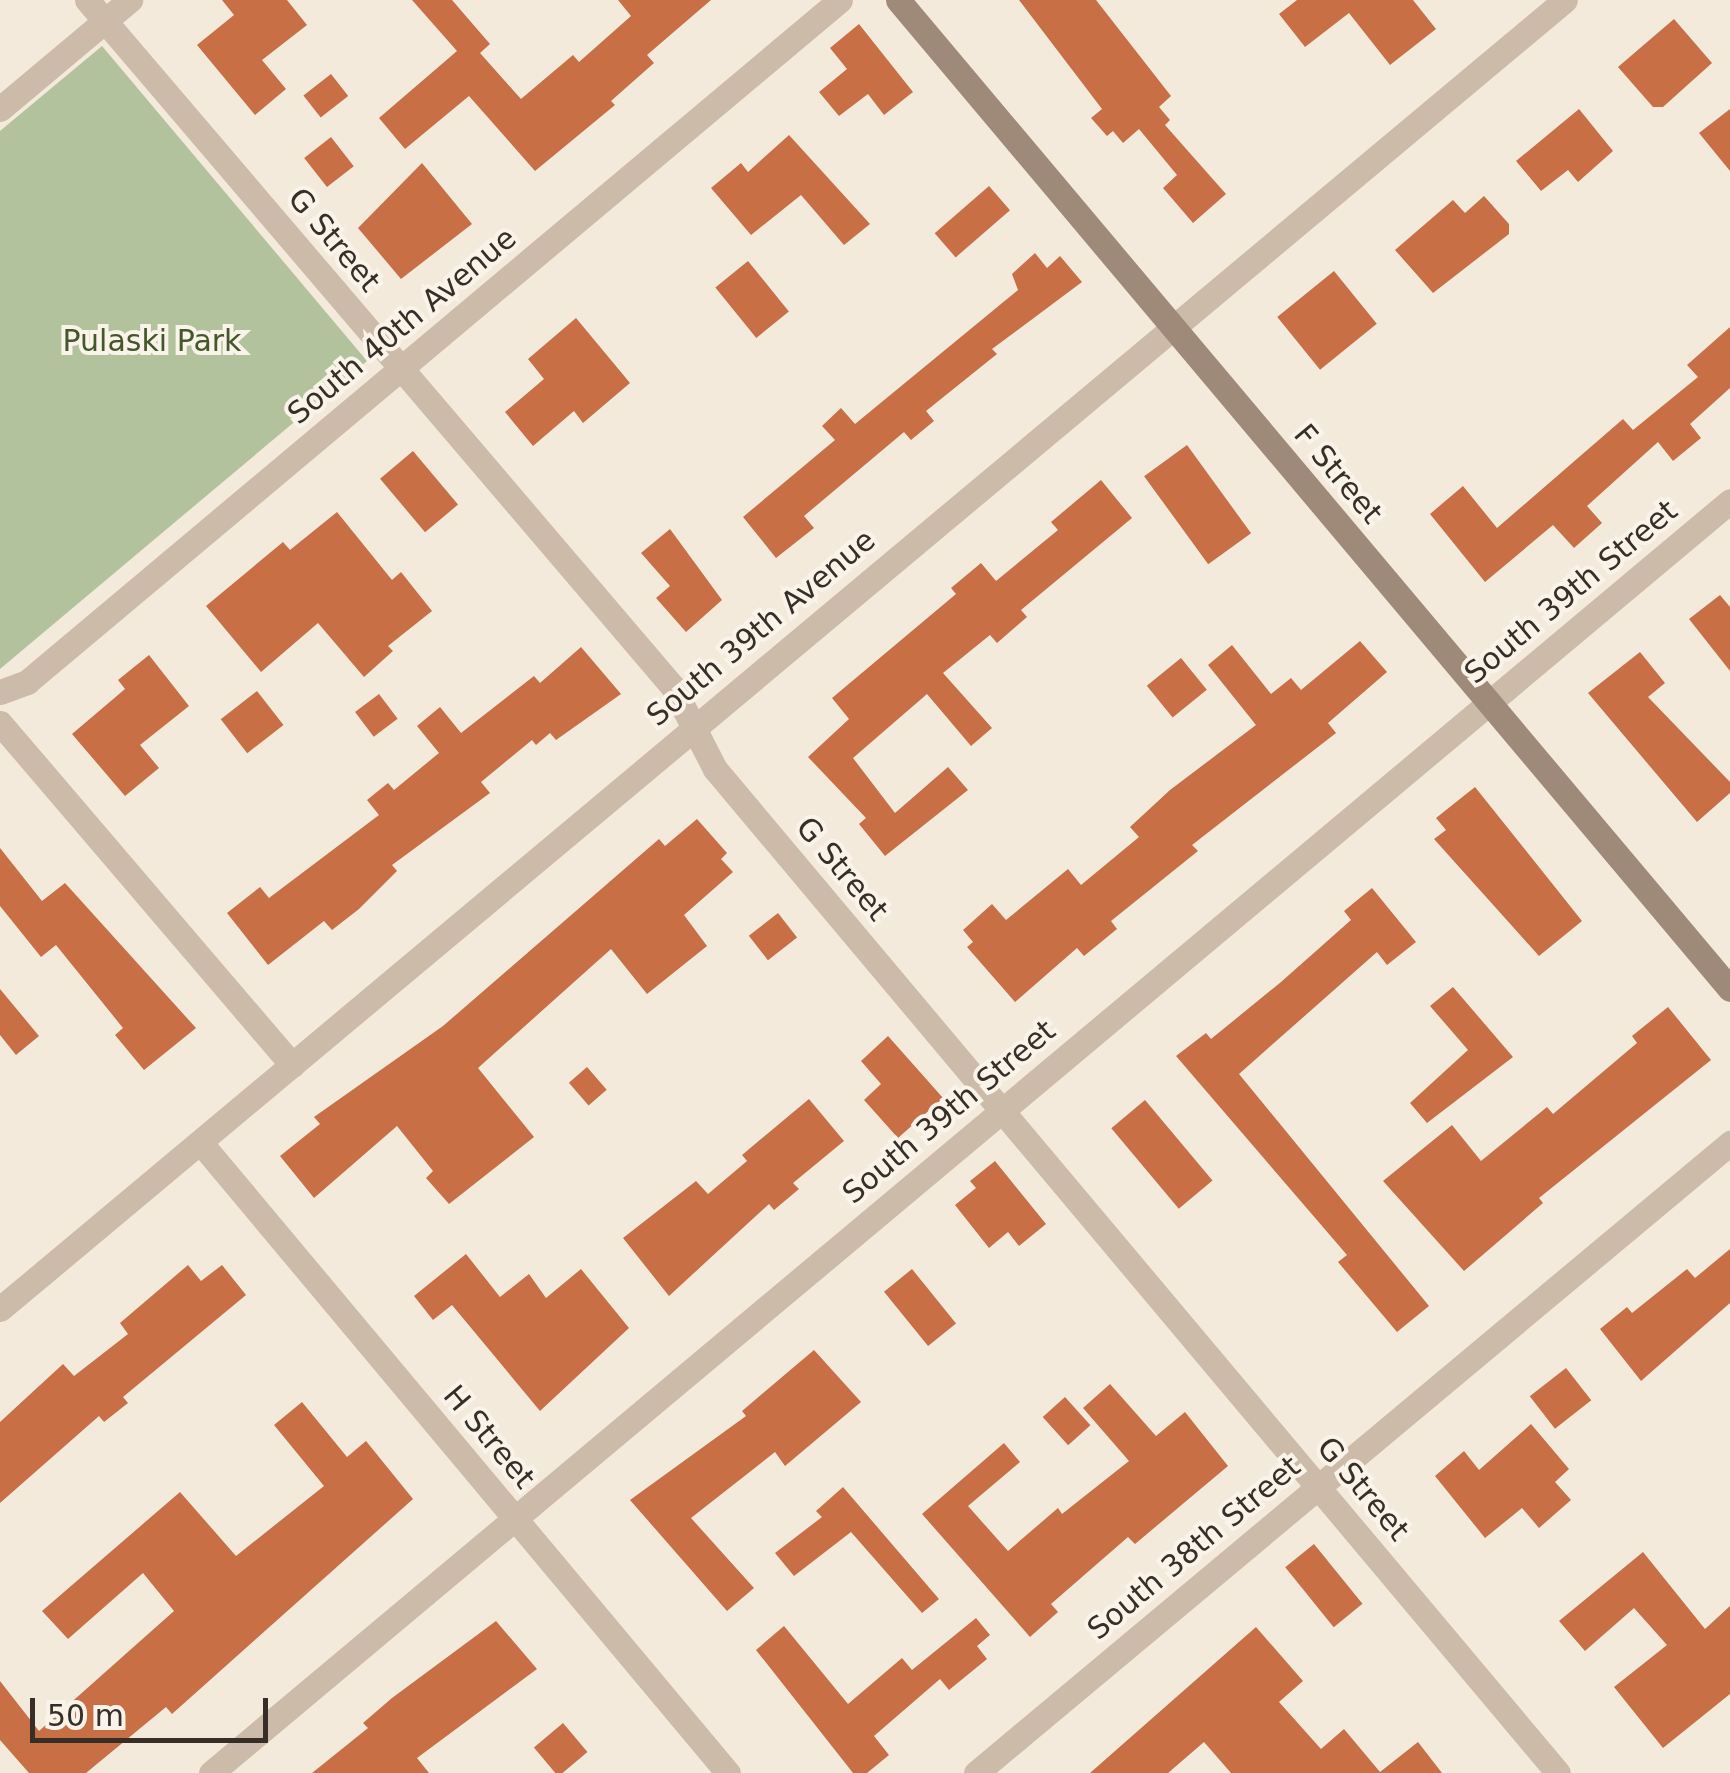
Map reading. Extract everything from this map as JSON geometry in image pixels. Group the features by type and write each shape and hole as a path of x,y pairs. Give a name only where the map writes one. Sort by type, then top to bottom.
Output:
{"main road":[{"name":"F Street","path":"898,0 1730,988"}],"street":[{"name":"G Street","path":"87,0 672,687 716,769 1558,1773"},
{"path":"0,110 130,0"},
{"name":"South 40th Avenue","path":"0,692 27,682 840,0"},
{"name":"South 39th Avenue","path":"0,1308 1172,326 1535,10 1565,0"},
{"name":"South 39th Street","path":"211,1773 1730,502"},
{"path":"0,723 292,1065"},
{"name":"H Street","path":"200,1142 728,1773"},
{"name":"South 38th Street","path":"976,1773 1730,1143"}],"green space":[{"name":"Pulaski Park","path":"102,46 367,361 0,669 0,131"}],"building":[{"path":"222,0 287,0 307,25 262,60 286,89 255,115 197,45 234,15"},
{"path":"412,0 452,0 490,44 480,53 521,99 573,55 579,62 631,16 618,0 711,0 647,55 654,63 611,101 615,105 535,171 469,96 405,149 379,118 457,51"},
{"path":"1019,0 1096,0 1171,96 1159,107 1170,120 1165,125 1226,194 1193,223 1163,188 1177,175 1139,129 1123,143 1113,131 1107,136 1091,118 1102,109"},
{"path":"1297,0 1413,0 1436,29 1390,65 1349,13 1305,47 1279,14"},
{"path":"1674,19 1712,63 1663,107 1653,107 1618,67"},
{"path":"859,24 913,92 884,115 868,94 839,116 819,92 847,69 830,48"},
{"path":"331,74 348,96 321,118 303,96"},
{"path":"1579,109 1613,151 1578,182 1568,170 1541,191 1516,161"},
{"path":"1730,109 1730,171 1699,133"},
{"path":"789,135 870,224 844,245 801,195 751,235 711,188 741,163 748,172"},
{"path":"331,137 354,166 327,187 304,158"},
{"path":"422,163 472,224 401,279 358,228"},
{"path":"989,186 1010,210 956,257 935,233"},
{"path":"1484,196 1509,224 1509,234 1433,293 1395,250 1453,200 1465,213"},
{"path":"1035,253 1047,268 1060,256 1082,282 992,349 997,354 926,411 934,421 911,440 904,432 804,516 814,528 776,558 743,517 835,440 822,426 841,408 855,424 1018,290 1012,274"},
{"path":"748,261 789,312 756,338 715,287"},
{"path":"1334,271 1377,324 1320,370 1277,317"},
{"path":"576,318 630,383 583,423 574,411 533,446 505,412 544,379 528,359"},
{"path":"1730,327 1730,388 1690,424 1701,438 1673,461 1658,442 1587,506 1602,523 1574,548 1553,525 1485,582 1430,514 1463,486 1497,528 1623,419 1633,430 1698,377 1687,365"},
{"path":"1187,445 1251,533 1208,564 1144,476"},
{"path":"413,451 458,505 425,532 380,479"},
{"path":"1101,480 1132,518 1021,610 1027,617 997,643 990,635 943,673 992,728 971,746 927,694 853,758 895,813 948,767 968,790 885,856 859,824 866,818 808,757 849,719 832,698 956,594 951,588 981,563 996,581 1058,530 1051,522"},
{"path":"337,512 392,580 401,572 432,611 388,646 393,651 364,677 318,623 261,672 206,606 283,542 290,550"},
{"path":"670,529 722,600 686,632 656,598 670,586 641,553"},
{"path":"1720,595 1730,607 1730,671 1689,619"},
{"path":"1360,641 1387,672 1328,723 1336,733 1192,845 1198,851 1111,921 1117,929 1084,956 1077,948 1015,1002 967,947 973,942 963,930 992,904 1006,920 1068,869 1081,885 1139,837 1130,827 1170,790 1256,725 1208,665 1232,645 1271,694 1291,678 1301,690"},
{"path":"581,647 621,694 556,740 550,733 536,745 532,740 481,782 490,793 392,865 397,871 359,909 332,930 324,921 268,965 227,913 260,887 269,898 379,815 367,800 388,783 394,790 439,753 417,726 440,707 461,733 534,676 540,683"},
{"path":"1640,652 1665,683 1648,697 1730,782 1730,793 1697,822 1588,693"},
{"path":"149,655 189,706 140,745 159,768 125,796 72,734 125,689 118,680"},
{"path":"1181,658 1207,690 1173,718 1147,686"},
{"path":"257,691 283,725 247,753 221,719"},
{"path":"379,694 398,719 374,737 355,712"},
{"path":"1475,787 1582,921 1539,956 1434,839 1446,830 1436,818"},
{"path":"697,819 727,853 721,859 733,872 684,915 707,946 647,994 611,949 478,1068 534,1137 449,1204 426,1178 433,1171 397,1126 314,1198 280,1156 320,1124 314,1117 443,1026 659,839 665,846"},
{"path":"0,848 42,901 65,883 196,1028 144,1070 115,1035 123,1028 56,945 41,957 0,906"},
{"path":"1372,888 1416,942 1387,965 1377,952 1239,1074 1429,1306 1397,1332 1338,1262 1347,1255 1176,1056 1206,1033 1211,1039 1281,982 1351,920 1344,911"},
{"path":"778,913 797,937 768,960 749,936"},
{"path":"1453,987 1513,1057 1427,1123 1410,1103 1468,1050 1430,1006"},
{"path":"0,989 39,1036 16,1055 0,1035"},
{"path":"1668,1007 1711,1060 1539,1198 1543,1203 1464,1271 1383,1181 1452,1125 1481,1161 1547,1107 1553,1114 1637,1043 1632,1036"},
{"path":"888,1036 943,1098 898,1138 864,1100 881,1084 861,1061"},
{"path":"587,1067 607,1090 589,1105 569,1083"},
{"path":"809,1099 844,1141 793,1183 799,1189 774,1210 769,1204 669,1296 623,1238 696,1181 708,1194 747,1161 742,1155"},
{"path":"1145,1100 1212,1180 1179,1209 1111,1128"},
{"path":"995,1161 1046,1224 1019,1246 1008,1232 989,1248 955,1205 976,1188 970,1181"},
{"path":"1730,1249 1730,1303 1641,1381 1600,1329 1627,1307 1632,1313 1687,1269 1695,1278"},
{"path":"466,1254 500,1297 529,1274 546,1298 581,1269 629,1328 540,1411 452,1305 433,1320 414,1296"},
{"path":"188,1265 201,1281 222,1265 246,1295 123,1397 128,1403 104,1422 99,1416 0,1503 0,1422 63,1364 74,1376 128,1334 120,1323"},
{"path":"912,1269 956,1323 928,1346 884,1292"},
{"path":"814,1350 861,1402 785,1466 775,1452 691,1518 754,1588 727,1611 630,1500 746,1416 742,1411"},
{"path":"1566,1368 1591,1400 1555,1429 1530,1396"},
{"path":"1110,1384 1156,1436 1185,1412 1228,1466 1135,1544 1128,1537 1051,1604 1058,1612 1030,1637 922,1514 1004,1443 1020,1462 968,1506 1008,1551 1058,1508 1062,1514 1129,1461 1083,1408"},
{"path":"1065,1397 1090,1425 1068,1445 1043,1417"},
{"path":"302,1402 347,1457 366,1441 413,1499 172,1714 166,1707 86,1773 29,1773 0,1740 0,1681 39,1731 174,1611 143,1573 68,1639 42,1611 180,1492 236,1556 324,1486 274,1425"},
{"path":"1531,1424 1569,1469 1555,1482 1571,1500 1539,1528 1522,1508 1485,1538 1435,1476 1464,1451 1479,1470"},
{"path":"843,1487 939,1599 922,1613 851,1532 794,1576 775,1553 822,1517 816,1511"},
{"path":"1314,1544 1362,1604 1334,1627 1285,1567"},
{"path":"1643,1552 1705,1629 1730,1606 1730,1694 1663,1748 1614,1687 1667,1645 1634,1608 1585,1651 1559,1621"},
{"path":"976,1618 990,1635 977,1646 987,1659 949,1690 940,1679 874,1736 889,1755 867,1773 853,1773 756,1650 784,1626 848,1704 902,1658 912,1670"},
{"path":"496,1621 537,1669 417,1758 429,1773 312,1773 368,1728 363,1723 392,1698"},
{"path":"1256,1627 1303,1681 1279,1702 1321,1749 1344,1729 1380,1772 1418,1742 1442,1773 1231,1773 1204,1742 1168,1773 1090,1773"},
{"path":"563,1723 587,1752 563,1773 555,1773 534,1747"}]}
